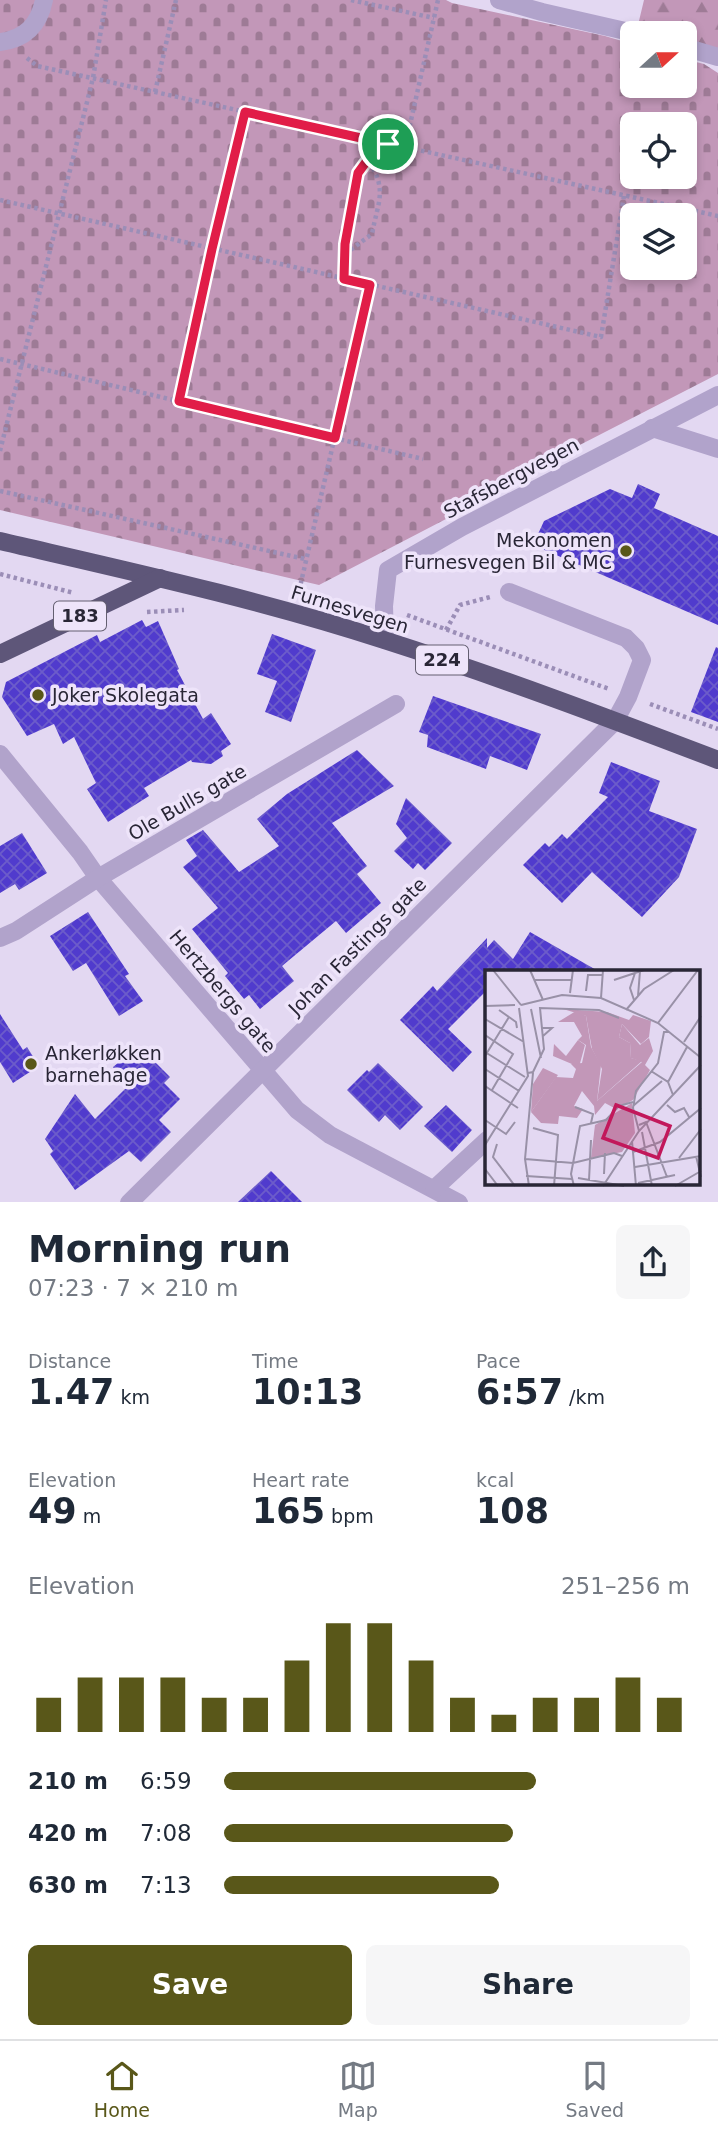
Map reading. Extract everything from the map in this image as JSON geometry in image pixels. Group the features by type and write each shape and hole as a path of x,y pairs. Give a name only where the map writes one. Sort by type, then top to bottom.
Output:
{"main road":[{"name":"Furnesvegen","path":"0,541 160,578 295,613 385,640 718,760"},
{"name":"183","path":"0,654 160,578"}],"street":[{"path":"3,42 30,32 42,11 44,0"},
{"path":"499,0 620,30"},
{"path":"697,51 718,57"},
{"name":"Stafsbergvegen","path":"385,640 384,606 388,570 462,527 718,395"},
{"path":"652,428 718,449"},
{"name":"Johan Fastings gate","path":"129,1202 615,721 628,697 642,660 636,648 626,638 509,592"},
{"name":"Ole Bulls gate","path":"0,938 16,931 98,878 396,704"},
{"name":"Hertzbergs gate","path":"0,754 98,878 297,1110 330,1135 459,1202"},
{"path":"434,1189 485,1142"}],"path":[{"path":"0,451 93,78 106,0"},
{"path":"155,92 176,0"},
{"path":"351,0 434,18"},
{"path":"405,147 438,0"},
{"path":"3,42 37,65 718,216"},
{"path":"179,401 245,112"},
{"path":"344,279 345,254 358,173 368,160 388,144"},
{"path":"345,254 372,234 381,187 379,176 368,160"},
{"path":"0,200 601,337 624,196"},
{"path":"295,613 370,285"},
{"path":"0,359 423,458"},
{"path":"0,491 306,559"},
{"path":"0,574 78,594 87,612"},
{"path":"446,629 460,606 509,592"},
{"path":"384,606 718,729"},
{"path":"140,612 186,611"}],"green space":[{"path":"0,0 446,0 620,40 620,98 697,98 697,62 718,73 718,374 319,585 0,510"},
{"path":"644,0 718,0 718,53 697,46 697,21 639,21"}],"building":[{"path":"638,484 660,494 654,508 718,536 718,625 533,545 544,521 610,489 632,498"},
{"path":"142,620 146,627 158,621 179,669 177,670 203,719 211,713 231,744 221,751 223,756 211,764 191,760 144,788 149,796 108,822 87,789 96,783 74,737 63,744 54,724 27,736 2,697 6,682 97,635 100,642"},
{"path":"272,634 316,650 291,722 265,712 277,681 257,674"},
{"path":"716,647 718,648 718,722 691,712"},
{"path":"433,696 541,734 527,770 490,756 486,769 427,747 428,735 419,732"},
{"path":"357,750 394,786 332,823 367,866 357,874 381,903 346,933 336,921 282,966 294,981 260,1009 249,995 244,999 225,976 228,973 192,929 218,908 183,867 197,856 186,840 203,830 239,872 279,846 257,819 287,794"},
{"path":"611,762 660,781 649,811 697,829 679,877 642,917 592,872 562,903 523,865 545,843 549,847 562,834 567,839 608,797 599,793"},
{"path":"406,798 452,843 425,870 418,863 413,869 394,851 407,838 396,824"},
{"path":"22,833 47,873 19,890 15,884 0,893 0,846"},
{"path":"88,912 129,974 125,976 143,1001 119,1016 86,963 73,971 50,936"},
{"path":"530,932 596,970 485,970 485,992 448,1029 472,1052 453,1072 400,1020 433,986 437,991 487,938 487,948 494,940 513,959"},
{"path":"0,1014 23,1050 27,1047 39,1066 13,1083 0,1062"},
{"path":"139,1046 170,1077 164,1083 180,1099 159,1120 171,1132 141,1162 129,1151 75,1190 50,1154 53,1151 45,1139 75,1094 95,1119 127,1087 113,1067"},
{"path":"378,1063 423,1107 400,1130 385,1115 379,1122 347,1090"},
{"path":"446,1105 472,1130 452,1152 424,1126"},
{"path":"271,1171 302,1202 238,1202"}],"place":[{"name":"Mekonomen Furnesvegen Bil & MC","path":"626,551"},
{"name":"Joker Skolegata","path":"38,695"},
{"name":"Ankerløkken barnehage","path":"31,1064"}],"route":[{"path":"245,112 388,144 369,158 358,173 345,244 344,279 370,285 335,438 179,401 245,112"}]}
